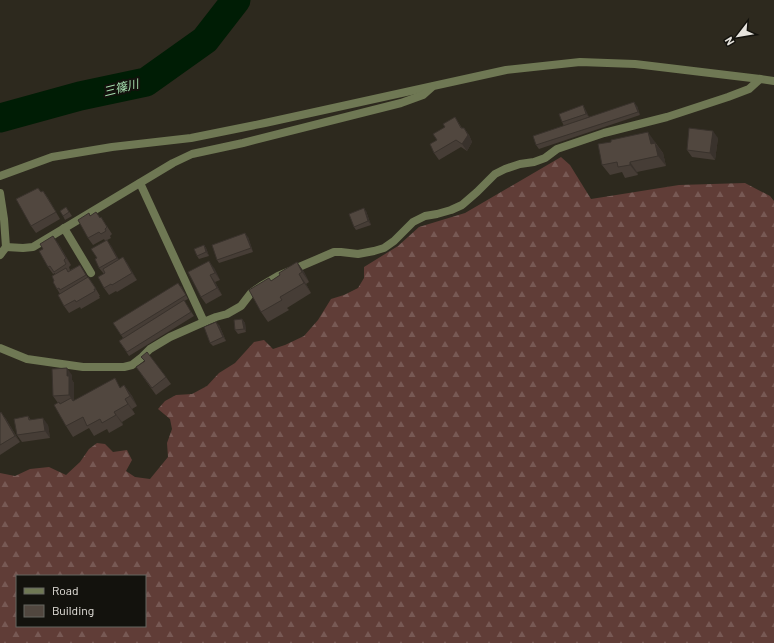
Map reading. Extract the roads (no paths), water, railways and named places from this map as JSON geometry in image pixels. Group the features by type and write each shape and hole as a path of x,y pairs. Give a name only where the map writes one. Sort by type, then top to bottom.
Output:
{"street":[{"path":"0,176 52,157 112,147 191,138 506,70 580,62 635,64 760,78 774,81"},
{"path":"0,348 27,359 83,367 124,367 132,365 150,349 161,342 236,309 251,293 278,276 334,252 358,254 384,248 394,241 413,222 425,216 451,210 462,205 495,174 505,169 545,158 557,149 604,133 667,117 728,97 749,89 760,78"},
{"path":"6,247 33,247 173,163 192,154 243,143 401,103 423,95 434,86"},
{"path":"140,183 204,322"},
{"path":"0,193 6,247 0,255"},
{"path":"64,228 91,273"}],"waterway":[{"name":"三篠川","path":"0,118 80,96 146,82 205,40 236,0"}]}
